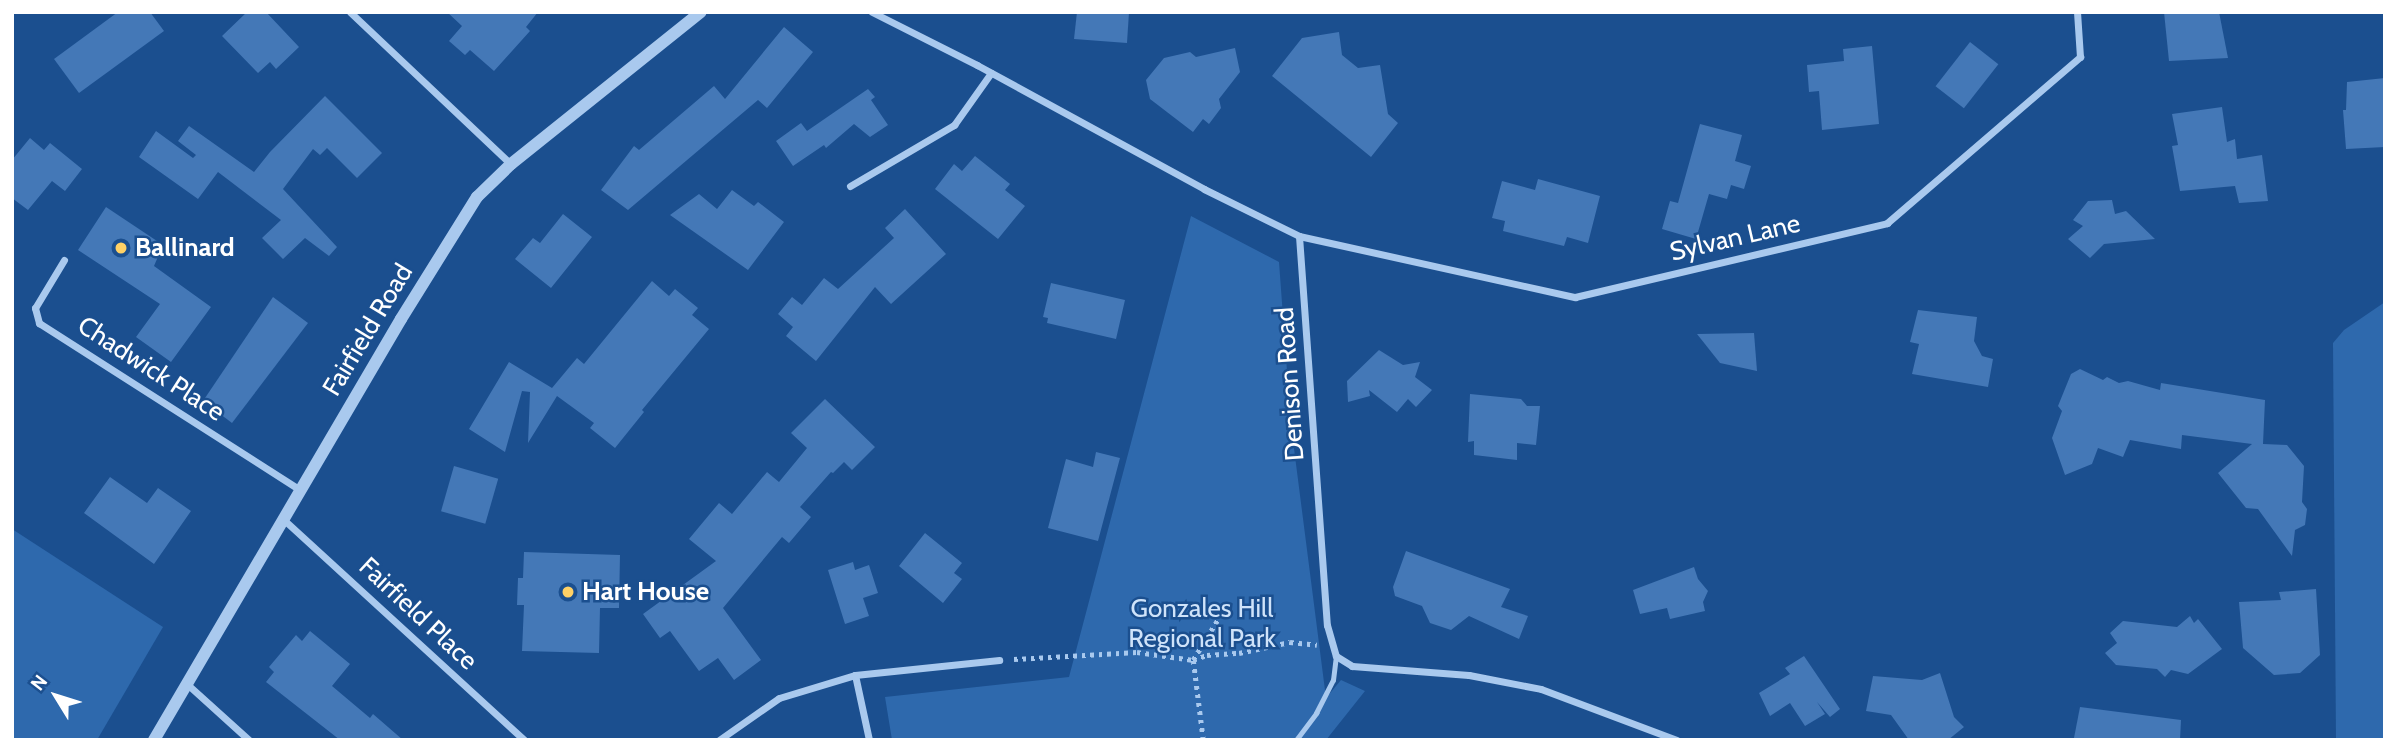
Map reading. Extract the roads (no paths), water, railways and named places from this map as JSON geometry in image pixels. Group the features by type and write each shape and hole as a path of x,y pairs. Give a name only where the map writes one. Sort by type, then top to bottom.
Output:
{"street":[{"path":"350,12 511,164"},
{"name":"Fairfield Road","path":"154,740 300,489 461,219 477,197 511,164 701,12"},
{"path":"872,12 991,73 1204,189 1299,236"},
{"name":"Sylvan Lane","path":"1299,236 1575,298 1887,223 2080,57 2077,12"},
{"path":"850,186 954,125 991,73"},
{"name":"Denison Road","path":"1299,236 1327,625 1336,656"},
{"name":"Chadwick Place","path":"64,260 35,308 39,323 300,489"},
{"name":"Fairfield Place","path":"283,519 524,740"},
{"path":"1336,656 1352,666 1469,675 1541,689 1677,740"},
{"path":"719,740 779,698 855,675 999,660"},
{"path":"855,675 869,740"},
{"path":"187,684 249,740"}],"lane":[{"path":"1296,740 1316,713 1333,680 1336,656"}],"place":[{"name":"Ballinard","path":"121,248"},
{"name":"Hart House","path":"568,592"}],"park label":[{"name":"Gonzales Hill Regional Park","path":"1202,624"}]}
